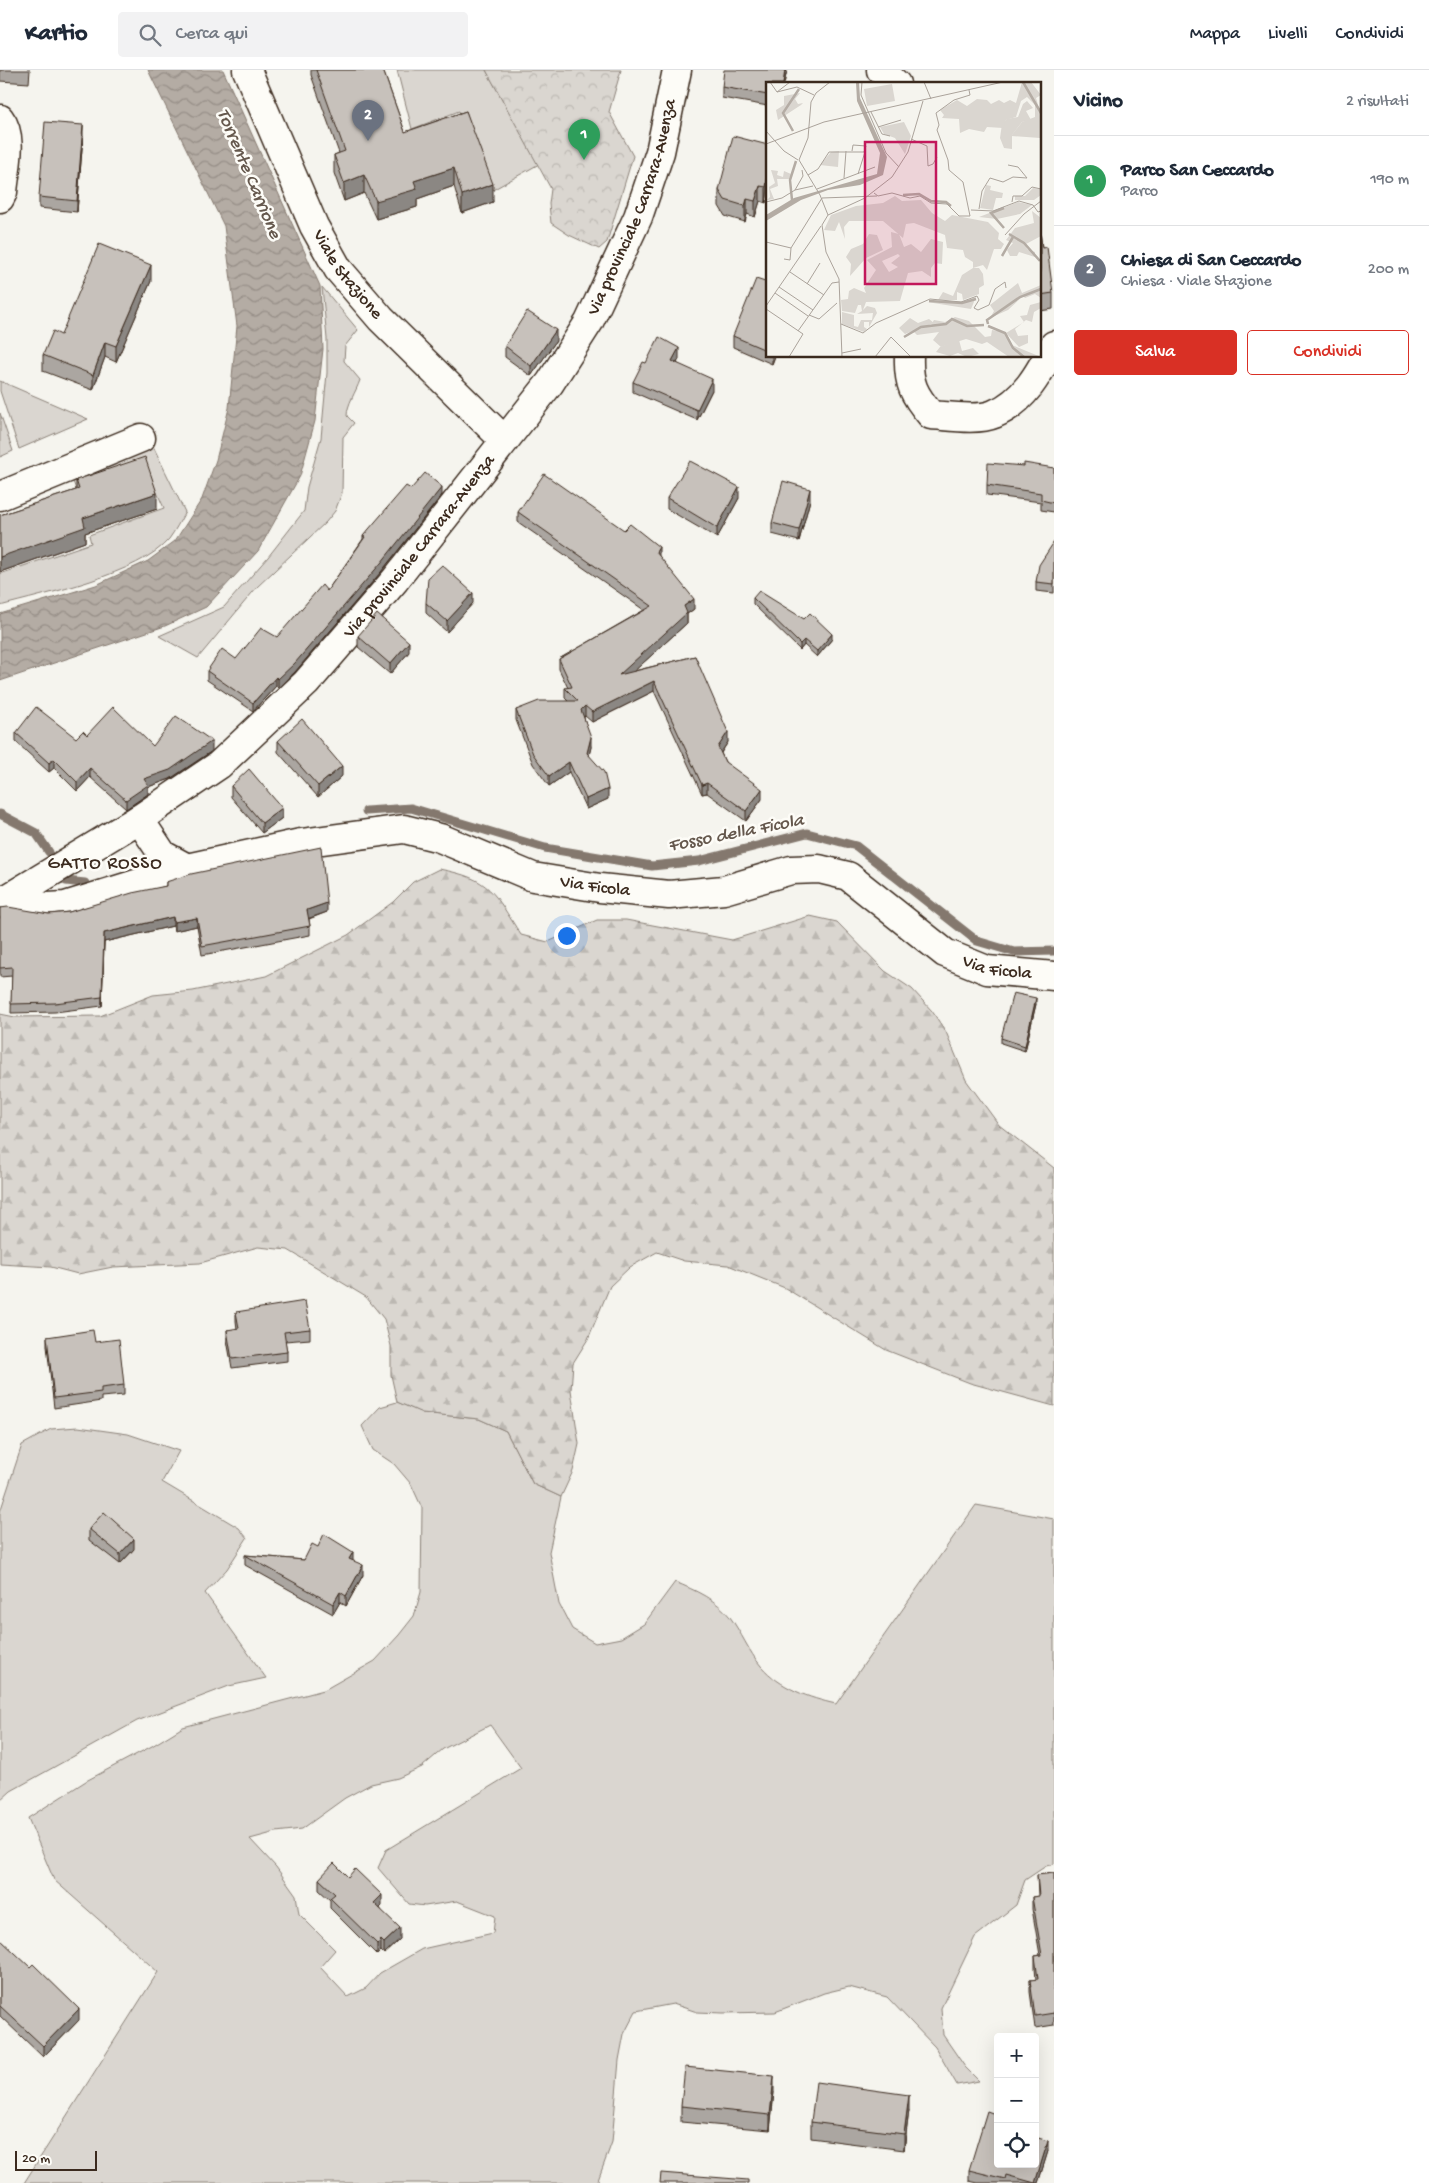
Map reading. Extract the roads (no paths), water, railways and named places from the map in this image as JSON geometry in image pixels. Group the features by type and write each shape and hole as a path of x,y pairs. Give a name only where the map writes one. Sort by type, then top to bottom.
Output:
{"street":[{"name":"Viale Stazione","path":"247,70 314,226 338,269 382,320 435,370 504,440"},
{"name":"Via provinciale Carrara-Avenza","path":"2,900 139,819 219,765 306,684 395,580 550,383 589,322 611,279 638,217 660,152 678,70"},
{"path":"881,70 894,82"},
{"path":"0,118 7,129 8,140 3,192 0,198"},
{"path":"909,358 909,371 916,397 931,416 966,417 993,414 1015,400 1037,379 1054,345"},
{"path":"0,496 141,438"},
{"path":"139,819 163,855 187,868"},
{"name":"Via Ficola","path":"187,868 301,843 404,830 440,838 533,877 600,888 668,896 724,890 791,870 819,869 848,876 945,953 987,970 1054,976"},
{"name":"Via provinciale Carrara-Avenza","path":"2,900 48,907 65,906 187,868"}],"water":[{"name":"Torrente Carrione","path":"148,70 223,70 320,286 323,349 315,421 300,476 258,551 206,607 165,626 0,681 0,614 96,585 148,561 175,541 202,499 216,460 229,408 237,326 224,226"}],"waterway":[{"name":"Fosso della Ficola","path":"366,811 411,808 545,848 652,866 699,861 807,833 856,846 977,941 1014,952 1054,951"},
{"name":"Fosso della Ficola","path":"0,814 36,833 49,852"},
{"name":"Fosso della Ficola","path":"66,881 85,883"}],"place":[{"name":"Chiesa di San Ceccardo","path":"368,141"},
{"name":"Parco San Ceccardo","path":"584,160"}],"district":[{"name":"GATTO ROSSO","path":"105,864"}]}
